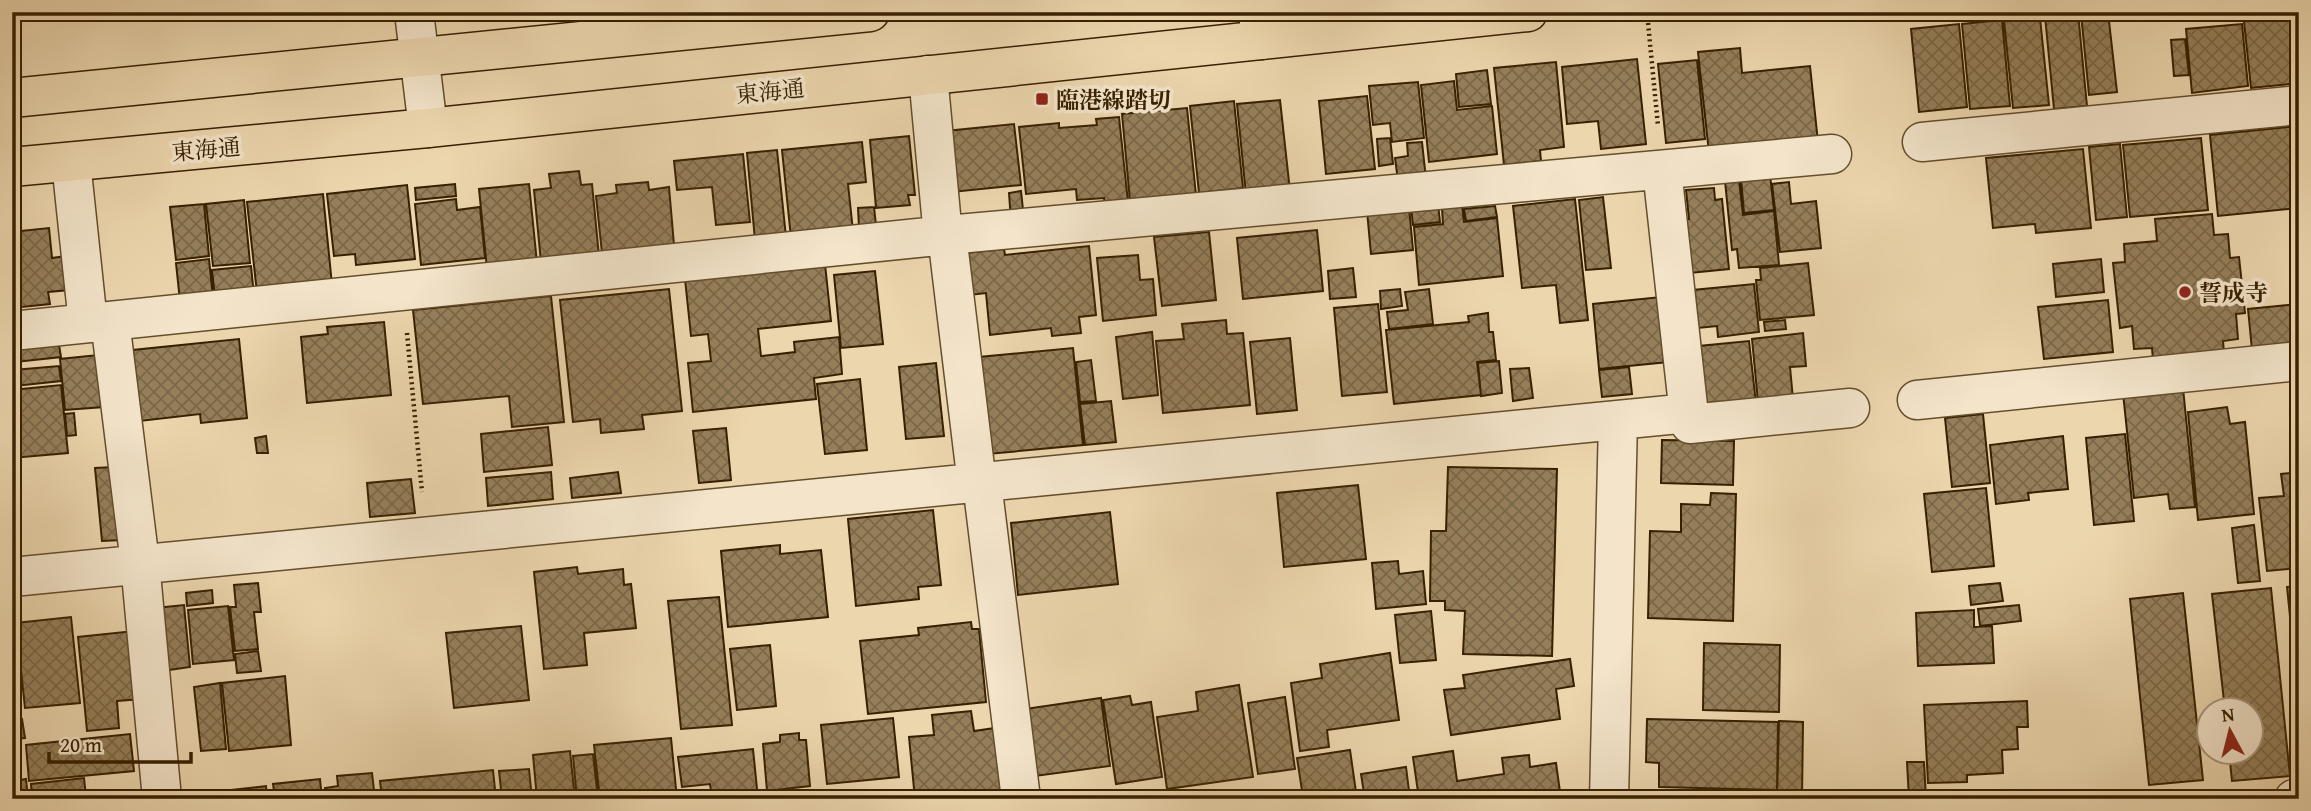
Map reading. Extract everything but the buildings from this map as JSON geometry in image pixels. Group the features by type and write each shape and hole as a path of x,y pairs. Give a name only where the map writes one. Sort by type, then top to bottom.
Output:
{"main road":[{"path":"12,98 870,12"},
{"name":"東海通","path":"12,167 428,128 928,75 1259,26 1528,12"}],"street":[{"path":"414,12 428,128"},
{"path":"928,75 945,235 1021,799"},
{"path":"1922,142 2299,105"},
{"path":"12,331 945,235 1832,154"},
{"path":"71,162 140,563 162,799"},
{"path":"1662,170 1690,419"},
{"path":"1917,400 2299,361"},
{"path":"12,577 1618,421 1850,408"},
{"path":"1609,799 1618,421"},
{"path":"2294,799 2299,799"}],"path":[{"path":"1647,12 1662,170"},
{"path":"402,291 427,536"}],"place":[{"name":"臨港線踏切","path":"1042,99"},
{"name":"誓成寺","path":"2185,292"}]}
